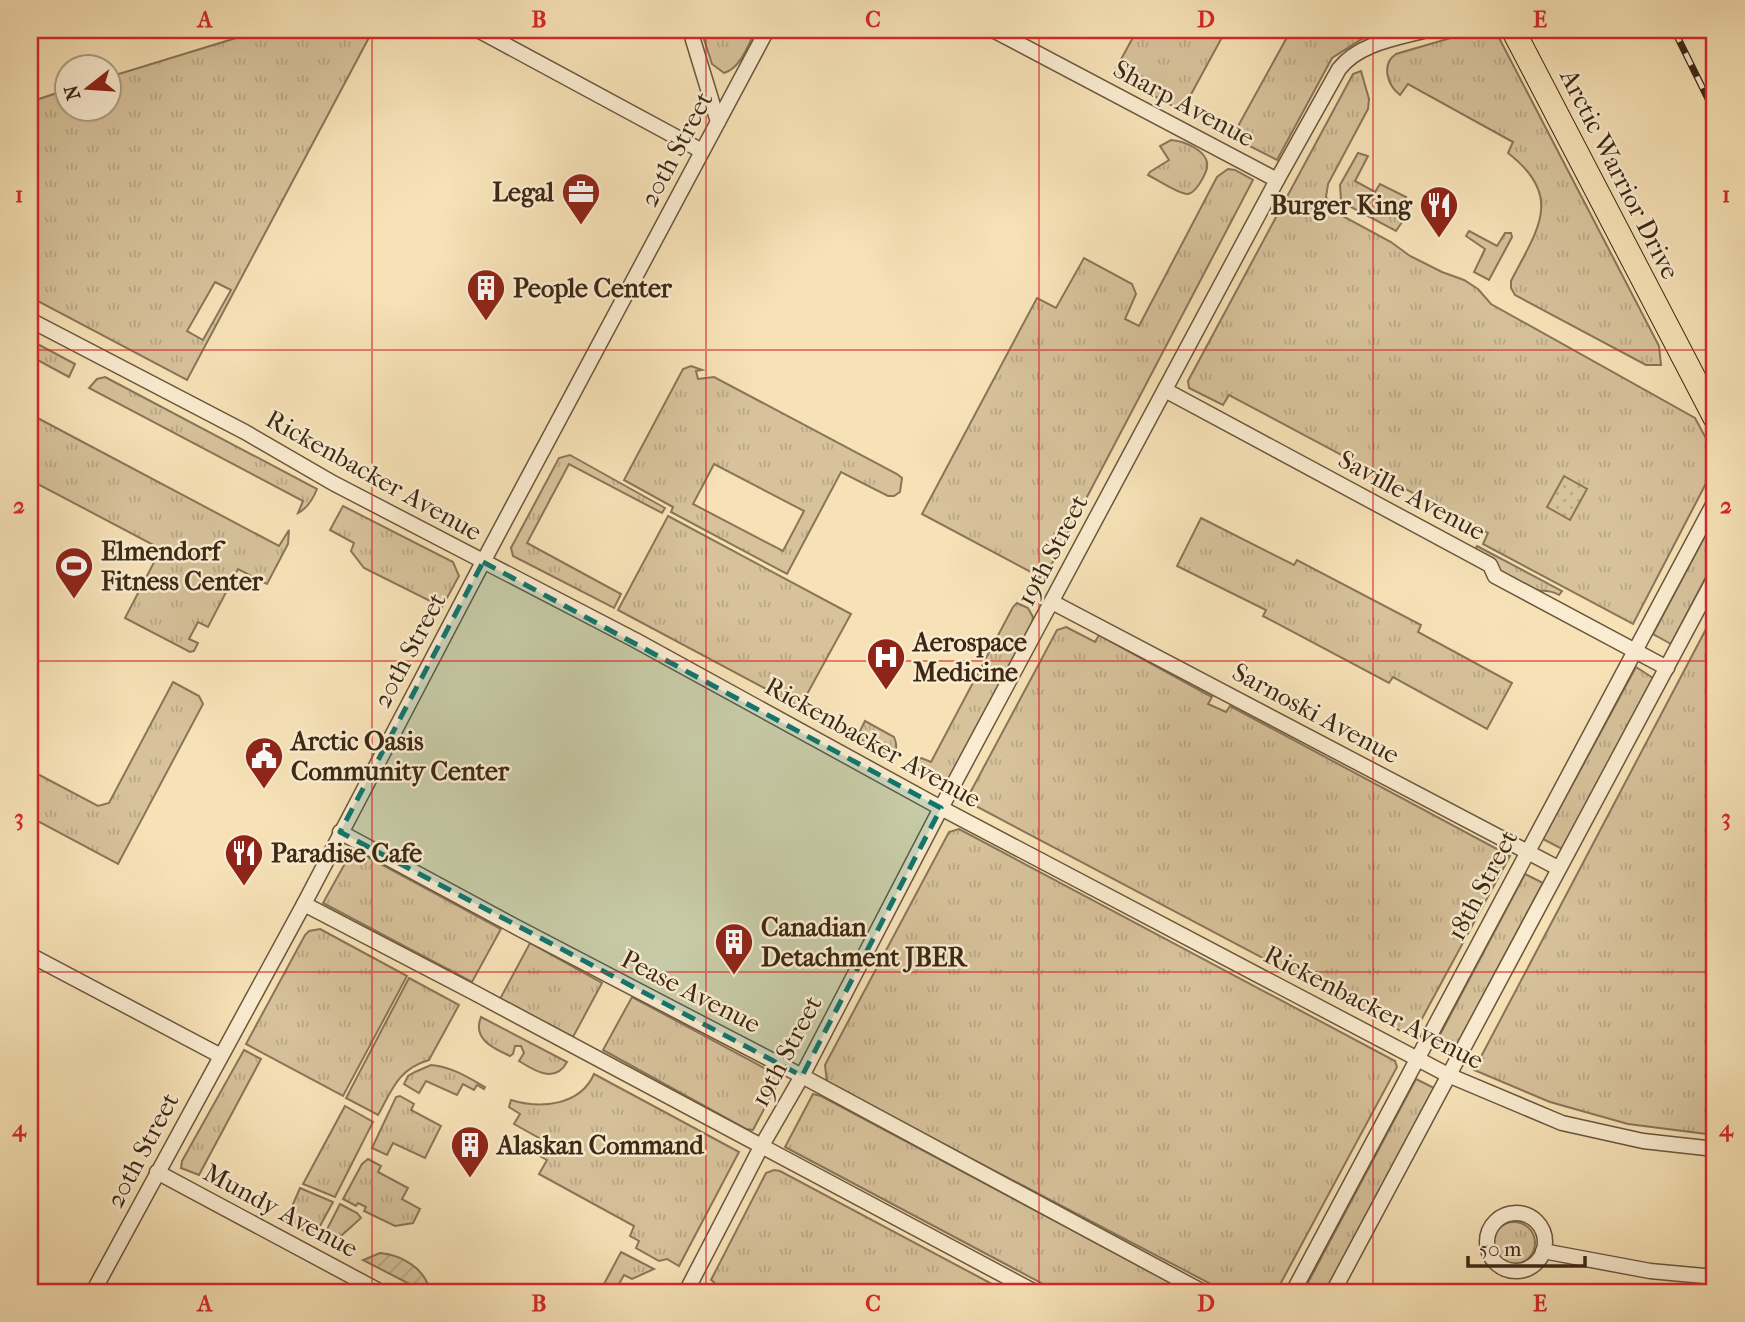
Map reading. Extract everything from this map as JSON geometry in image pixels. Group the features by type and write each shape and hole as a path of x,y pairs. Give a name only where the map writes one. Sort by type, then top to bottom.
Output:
{"main road":[{"name":"Arctic Warrior Drive","path":"1513,30 1715,418"}],"street":[{"path":"478,30 702,151"},
{"path":"690,30 718,122"},
{"name":"20th Street","path":"93,1292 304,904 482,562 767,30"},
{"name":"Sharp Avenue","path":"993,30 1277,180"},
{"name":"19th Street","path":"686,1292 1277,180 1346,60 1370,47 1427,30"},
{"name":"Rickenbacker Avenue","path":"30,320 245,432 333,483 482,562 635,640 941,808 1448,1075 1562,1123 1643,1141 1715,1149"},
{"name":"Saville Avenue","path":"1165,390 1490,565 1495,576 1667,668"},
{"name":"18th Street","path":"1293,1292 1715,501"},
{"path":"1333,1292 1715,577"},
{"name":"Sarnoski Avenue","path":"1052,602 1558,867"},
{"name":"Pease Avenue","path":"340,832 1203,1292"},
{"path":"304,904 1035,1292"},
{"path":"30,955 221,1056"},
{"name":"Mundy Avenue","path":"158,1172 382,1292"},
{"path":"1516,1213 1525,1214 1539,1225 1544,1242 1543,1251 1531,1266 1511,1270 1494,1261 1489,1253 1488,1233 1499,1218 1516,1213"},
{"path":"1543,1251 1650,1271 1715,1277"}],"highlighted area":[{"path":"483,562 941,808 802,1076 340,832"}],"green space":[{"path":"262,30 373,30 187,380 30,297 30,102 52,95 52,122 122,122 122,73","holes":["215,282 231,290 203,340 187,331"]},
{"path":"701,30 756,30 739,61 724,73 712,64"},
{"path":"1137,30 1226,30 1182,111 1113,74"},
{"path":"1291,30 1392,30 1362,39 1332,58 1277,160 1232,137"},
{"path":"1478,30 1493,30 1497,34 1659,346 1661,365 1646,365 1515,295 1511,281 1537,230 1541,199 1536,184 1526,169 1508,153 1513,142 1408,84 1400,95 1392,86 1387,69 1391,58 1396,54"},
{"path":"1361,71 1369,99 1368,109 1328,184 1326,197 1337,213 1391,242 1410,256 1464,280 1478,289 1491,304 1695,418 1715,455 1715,466 1633,624 1483,544 1488,533 1229,395 1223,405 1189,388 1188,381 1353,74"},
{"path":"1171,140 1195,148 1207,162 1203,177 1190,193 1184,194 1148,175 1169,160 1160,146"},
{"path":"1358,153 1368,156 1355,181 1375,192 1380,184 1406,197 1397,214 1404,219 1396,231 1341,200 1340,185"},
{"path":"1228,169 1253,180 1044,579 922,514 1037,298 1056,308 1084,258 1132,284 1136,294 1125,319 1139,326 1217,177"},
{"path":"1469,231 1497,246 1505,233 1511,233 1512,237 1489,280 1474,272 1485,249 1466,236"},
{"path":"30,340 75,364 69,377 30,356"},
{"path":"691,366 702,370 696,371 698,379 714,377 897,474 902,478 900,492 888,496 841,472 787,574 671,512 673,507 624,480 683,369","holes":["714,464 804,511 783,551 693,504"]},
{"path":"105,377 317,489 312,500 298,513 303,501 89,388 97,379"},
{"path":"30,414 279,546 289,530 288,544 267,584 238,569 208,627 198,622 189,639 198,643 194,651 190,652 125,618 161,549 36,483 30,494"},
{"path":"570,455 665,508 662,513 569,464 527,543 621,594 614,608 513,556 511,548 559,458"},
{"path":"1564,476 1587,489 1570,520 1547,507"},
{"path":"343,506 453,562 459,576 442,607 364,568 351,551 354,543 330,530"},
{"path":"668,516 851,614 800,707 618,610"},
{"path":"1715,517 1715,560 1671,644 1653,634"},
{"path":"1201,518 1294,565 1297,560 1421,625 1418,632 1512,683 1487,729 1393,677 1389,683 1263,616 1266,610 1177,566"},
{"path":"1477,546 1562,591 1559,595 1516,584 1475,550"},
{"path":"1017,603 1028,608 1033,617 1032,623 947,783 944,784 915,768 917,761 921,758 931,762"},
{"path":"1715,612 1715,1135 1628,1124 1550,1102 1474,1070"},
{"path":"1066,627 1095,642 1099,635 1212,697 1208,704 1226,712 1230,706 1510,856 1412,1037 972,804 970,793 1057,630"},
{"path":"1636,667 1653,678 1562,849 1543,839"},
{"path":"173,682 199,696 203,704 118,864 30,817 30,770 98,806 109,803"},
{"path":"865,721 894,737 896,747 891,756 857,737"},
{"path":"959,829 1395,1061 1397,1067 1276,1292 1226,1292 827,1083 825,1065 949,832"},
{"path":"353,849 501,929 472,982 323,903"},
{"path":"1525,874 1543,883 1452,1054 1434,1046"},
{"path":"320,929 407,976 343,1096 246,1044 305,935 309,931"},
{"path":"530,943 602,983 573,1037 500,999"},
{"path":"409,978 459,1005 429,1060 403,1075 378,1115 346,1098"},
{"path":"632,997 781,1077 753,1130 746,1129 603,1050"},
{"path":"481,1017 567,1062 557,1073 544,1074 519,1061 524,1053 521,1046 515,1046 510,1056 497,1050 486,1042 479,1031"},
{"path":"244,1050 261,1059 199,1175 181,1168 182,1161"},
{"path":"431,1065 452,1070 485,1087 484,1089 477,1085 474,1090 463,1084 457,1095 426,1081 419,1093 404,1084 408,1076"},
{"path":"594,1074 739,1152 679,1266 667,1259 659,1261 636,1248 639,1241 630,1236 634,1226 539,1174 547,1160 540,1156 546,1142 514,1124 520,1114 509,1107 511,1100 546,1104 569,1099 588,1085"},
{"path":"1416,1079 1434,1088 1325,1292 1303,1292"},
{"path":"813,1094 1188,1292 1058,1292 785,1147"},
{"path":"400,1096 414,1104 411,1110 441,1126 425,1158 393,1143 387,1155 372,1148 396,1097"},
{"path":"345,1106 373,1122 335,1197 303,1184"},
{"path":"368,1159 381,1166 378,1172 408,1188 402,1199 420,1209 413,1223 395,1226 364,1211 366,1207 358,1203 356,1206 343,1199 362,1164"},
{"path":"774,1170 1007,1292 709,1292 714,1282 711,1280 766,1173"},
{"path":"300,1188 333,1202 314,1237 286,1220"},
{"path":"340,1204 361,1218 332,1244 322,1239"},
{"path":"1514,1222 1529,1228 1535,1243 1529,1258 1514,1264 1499,1258 1493,1243 1499,1228"},
{"path":"621,1252 654,1269 632,1279 624,1275 615,1291 604,1284"},
{"path":"380,1253 397,1257 412,1265 424,1276 430,1292 425,1292 363,1260"}],"railway":[{"path":"1674,30 1715,113"}],"place":[{"name":"Legal","path":"581,226"},
{"name":"Burger King","path":"1439,239"},
{"name":"People Center","path":"486,322"},
{"name":"Elmendorf Fitness Center","path":"74,600"},
{"name":"Aerospace Medicine","path":"886,691"},
{"name":"Arctic Oasis Community Center","path":"264,790"},
{"name":"Paradise Cafe","path":"244,887"},
{"name":"Canadian Detachment JBER","path":"734,976"},
{"name":"Alaskan Command","path":"470,1179"}]}
